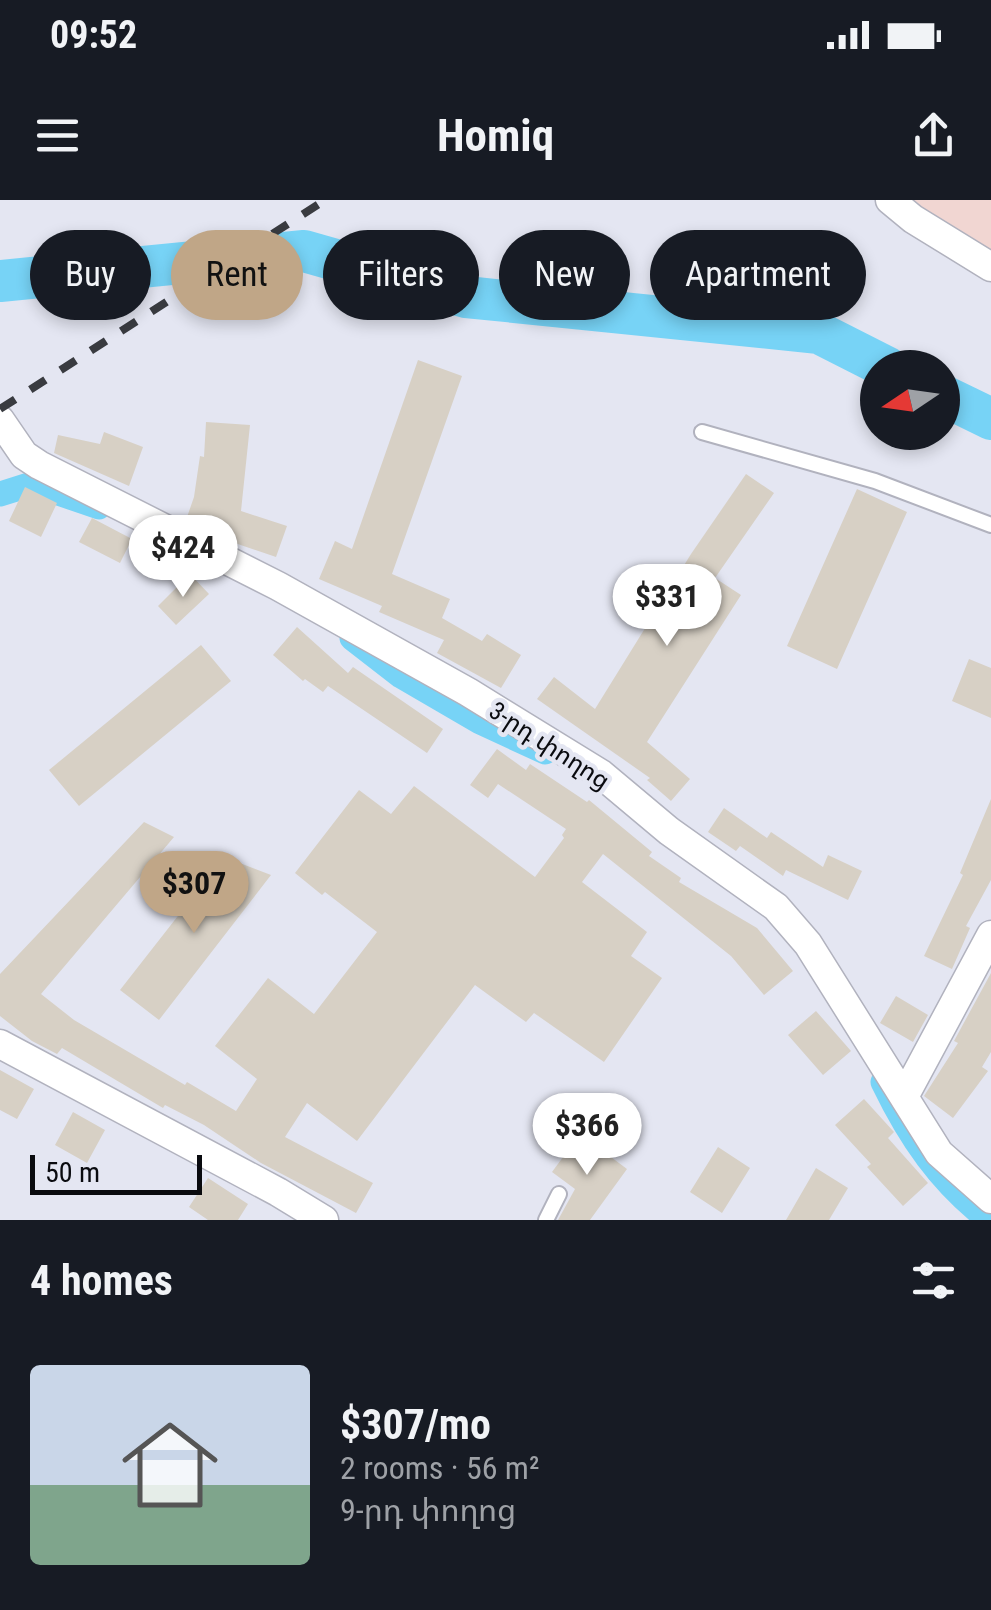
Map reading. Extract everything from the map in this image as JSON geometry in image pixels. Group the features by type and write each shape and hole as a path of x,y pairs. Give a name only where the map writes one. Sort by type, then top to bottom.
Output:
{"street":[{"path":"890,200 913,219 991,267"},
{"name":"3-րդ փողոց","path":"0,420 24,456 38,466 278,586 468,692 602,774 669,831 776,906 808,944 940,1154 991,1199"},
{"path":"904,1097 991,935"},
{"path":"0,1044 324,1220"}],"lane":[{"path":"702,432 874,481 991,525"},
{"path":"546,1220 560,1194"}],"shaded area":[{"path":"910,200 991,200 991,268"}],"building":[{"path":"418,360 462,376 392,574 450,599 442,618 482,641 487,634 521,655 501,688 437,653 444,640 379,612 382,606 319,579 335,541 352,549"},
{"path":"206,422 250,425 241,511 287,526 276,557 226,540 186,520 200,456 204,457"},
{"path":"104,432 143,447 129,486 54,453 58,435 100,444"},
{"path":"746,474 774,493 715,578 741,595 647,742 690,779 671,801 647,780 650,778 537,699 554,677 595,709 691,554"},
{"path":"25,487 57,503 41,537 9,521"},
{"path":"857,489 907,512 837,669 787,646"},
{"path":"92,518 132,539 120,563 79,542"},
{"path":"190,574 209,594 176,625 158,606"},
{"path":"297,627 348,673 353,667 443,729 427,753 328,686 323,692 303,681 273,655"},
{"path":"201,645 231,681 79,806 49,770"},
{"path":"969,659 991,668 991,718 952,701"},
{"path":"497,749 526,770 530,764 589,800 652,852 649,856 681,878 679,882 757,928 793,971 764,995 731,956 603,854 582,882 647,932 631,956 662,978 604,1062 534,1013 526,1022 475,985 357,1141 307,1103 285,1137 373,1183 356,1213 62,1048 57,1054 32,1041 0,1016 0,974 144,822 174,837 41,994 74,1020 236,1111 257,1079 215,1046 268,978 314,1014 377,932 295,873 359,790 391,814 414,786 535,877 564,838 566,829 498,784 488,798 470,785"},
{"path":"991,799 991,880 966,926 970,928 952,969 924,956 963,875 960,873"},
{"path":"724,808 767,838 771,832 823,867 828,855 862,871 848,900 786,870 783,876 740,846 736,851 708,832"},
{"path":"224,857 271,875 159,1020 120,990"},
{"path":"991,973 991,1052 982,1067 988,1071 953,1118 924,1096 958,1043 954,1041"},
{"path":"896,996 928,1015 913,1042 880,1023"},
{"path":"816,1011 851,1051 823,1075 788,1035"},
{"path":"0,1070 34,1089 17,1119 0,1110"},
{"path":"864,1099 894,1132 888,1138 928,1183 903,1206 835,1125"},
{"path":"73,1112 105,1130 87,1163 55,1145"},
{"path":"580,1134 627,1169 590,1220 558,1220 575,1189 552,1172"},
{"path":"718,1147 750,1168 722,1213 690,1192"},
{"path":"816,1168 848,1188 829,1220 786,1220"},
{"path":"208,1178 248,1204 238,1220 208,1220 189,1207"}],"waterway":[{"path":"0,281 304,251 466,297 819,333 860,354"},
{"path":"960,404 991,419"},
{"path":"0,494 32,484 99,507"},
{"path":"352,638 401,676 480,722 545,752"},
{"path":"883,1082 928,1158 989,1220"}],"railway":[{"path":"0,409 325,200"}]}
